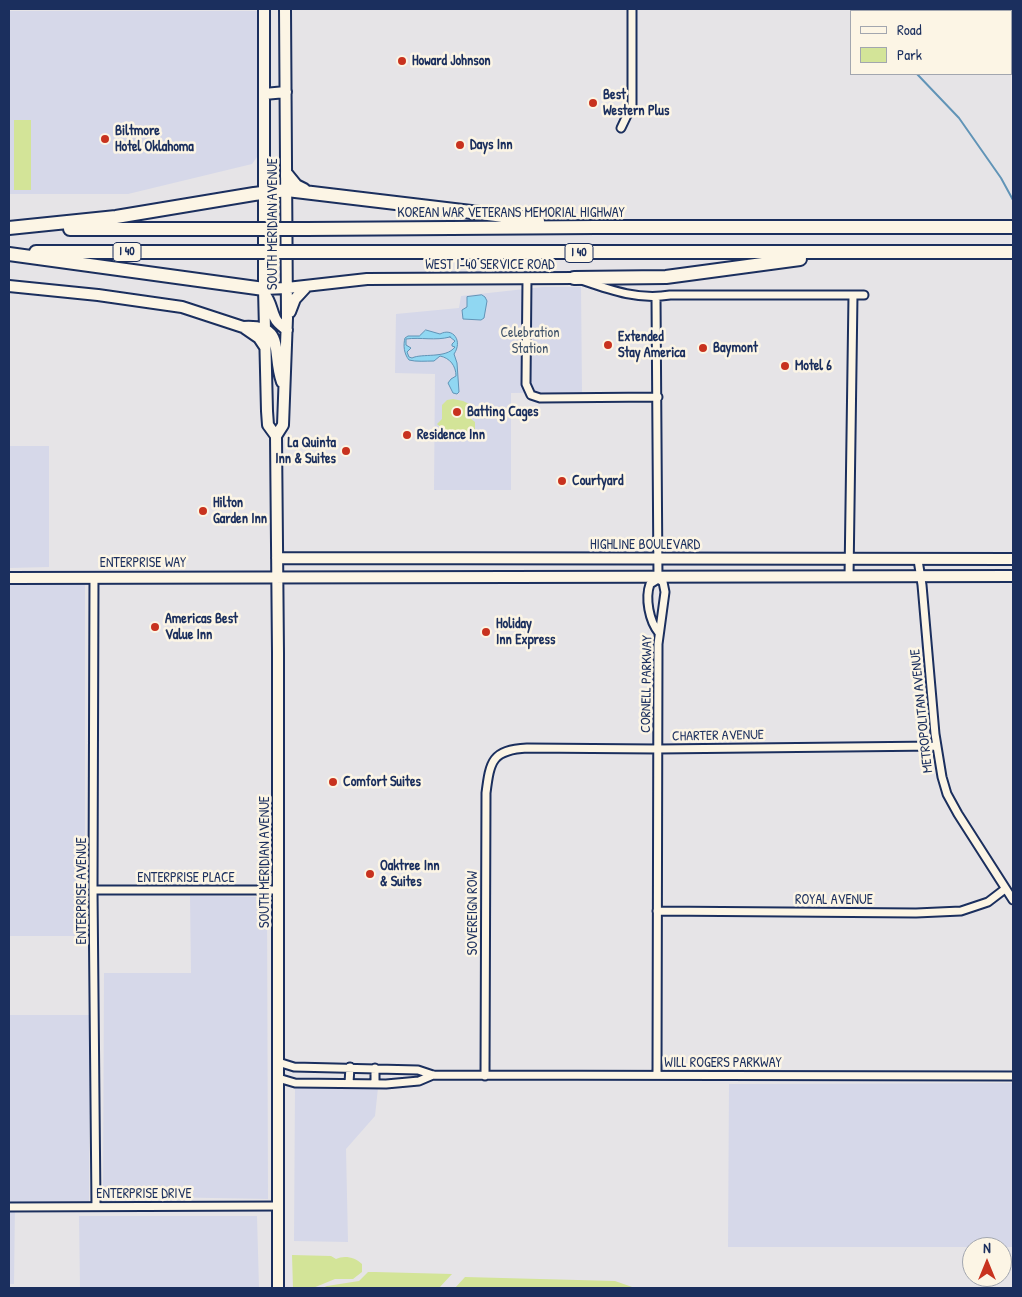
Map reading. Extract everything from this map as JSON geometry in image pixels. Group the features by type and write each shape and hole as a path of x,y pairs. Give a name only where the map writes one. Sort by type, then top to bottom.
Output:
{"highway":[{"path":"287,175 296,186 309,192"},
{"path":"9,228 116,217 264,192 287,190 416,207 596,227"},
{"name":"KOREAN WAR VETERANS MEMORIAL HIGHWAY","path":"9,228 306,229 1013,226"},
{"path":"574,278 652,278 674,276 852,252"},
{"name":"I 40","path":"9,253 1013,252"},
{"path":"9,253 264,291"}],"main road":[{"name":"SOUTH MERIDIAN AVENUE","path":"264,9 265,347 268,425 276,436 278,577 278,1288"},
{"name":"SOUTH MERIDIAN AVENUE","path":"276,436 284,425 287,330 285,9"},
{"path":"264,94 286,92"},
{"name":"WEST I-40 SERVICE ROAD","path":"264,291 368,279 574,278"},
{"path":"9,286 172,305 194,310 243,327 259,338 265,347"},
{"path":"287,318 294,301 306,286"},
{"path":"264,291 277,322 287,330"},
{"path":"243,327 253,326 271,332 274,338 279,374 284,390"},
{"name":"HIGHLINE BOULEVARD","path":"277,558 1013,559"},
{"path":"327,558 327,577"},
{"path":"278,577 658,578 1013,576"},
{"name":"ENTERPRISE WAY","path":"9,578 278,577"}],"street":[{"path":"621,128 632,105 632,9"},
{"name":"WEST I-40 SERVICE ROAD","path":"574,278 626,295 656,297 670,295 864,295"},
{"path":"527,279 526,384 530,393 539,398 658,397"},
{"path":"849,577 853,295"},
{"name":"CORNELL PARKWAY","path":"656,297 658,578 663,582 665,592 659,633 657,1075"},
{"name":"METROPOLITAN AVENUE","path":"918,560 937,746 942,777 947,794 970,835 1013,900"},
{"name":"ENTERPRISE AVENUE","path":"94,577 93,890 96,1206"},
{"path":"658,578 650,584 648,591 652,623 659,633"},
{"name":"CHARTER AVENUE","path":"500,753 515,748 658,750 937,746"},
{"name":"SOVEREIGN ROW","path":"484,1076 486,793 490,770 500,753"},
{"name":"ROYAL AVENUE","path":"657,911 922,913 961,911 988,902 1005,889"},
{"name":"ENTERPRISE PLACE","path":"93,890 278,890"},
{"name":"WILL ROGERS PARKWAY","path":"278,1062 294,1067 418,1070 433,1075 484,1076 1013,1076"},
{"path":"349,1083 350,1067"},
{"path":"375,1068 375,1084"},
{"name":"WILL ROGERS PARKWAY","path":"278,1078 295,1083 375,1084 419,1081 433,1075"},
{"name":"ENTERPRISE DRIVE","path":"9,1207 279,1206"}],"shaded area":[{"name":"Biltmore Hotel Oklahoma","path":"9,11 257,11 257,157 252,164 128,194 9,194"},
{"name":"Celebration Station","path":"543,287 581,287 582,392 511,393 511,490 434,490 435,374 395,373 396,314 459,308 461,296"},
{"path":"9,446 49,446 49,567 9,568"},
{"path":"9,581 85,581 85,936 9,936"},
{"path":"190,896 267,897 268,1199 103,1196 104,973 191,973"},
{"path":"9,1015 90,1015 89,1204 15,1203 14,1284 9,1284"},
{"path":"1013,1083 1013,1247 1012,1237 962,1237 962,1247 728,1247 729,1084"},
{"path":"295,1088 378,1088 375,1116 346,1149 348,1242 294,1241"},
{"path":"79,1216 257,1216 259,1288 80,1288"}],"green space":[{"path":"14,120 31,120 31,190 14,190"},
{"name":"Batting Cages","path":"453,399 471,405 471,419 475,422 475,429 466,435 448,434 437,424 442,419 442,405 447,400"},
{"path":"292,1255 331,1256 336,1259 349,1257 362,1264 362,1272 353,1279 335,1279 313,1288 293,1288"},
{"path":"368,1272 452,1274 439,1288 322,1288 359,1281"},
{"path":"465,1277 615,1281 635,1288 455,1288"}],"water":[{"path":"482,295 487,301 484,318 481,320 463,319 462,310 467,307 467,297"},
{"path":"426,330 440,334 449,332 455,336 457,349 454,354 457,363 459,392 457,394 453,393 448,383 456,376 456,372 454,366 447,359 440,356 434,361 409,360 407,358 404,349 405,338 408,336 419,336","holes":["450,337 455,341 452,344 455,347 446,353 412,358 409,357 407,352 411,348 406,345 406,339"]}],"waterway":[{"path":"918,75 959,118 1001,178 1013,200"}],"place":[{"name":"Howard Johnson","path":"402,61"},
{"name":"Best Western Plus","path":"593,103"},
{"name":"Biltmore Hotel Oklahoma","path":"105,139"},
{"name":"Days Inn","path":"460,145"},
{"name":"Extended Stay America","path":"608,345"},
{"name":"Baymont","path":"703,348"},
{"name":"Motel 6","path":"785,366"},
{"name":"Batting Cages","path":"457,412"},
{"name":"Residence Inn","path":"407,435"},
{"name":"La Quinta Inn & Suites","path":"346,451"},
{"name":"Courtyard","path":"562,481"},
{"name":"Hilton Garden Inn","path":"203,511"},
{"name":"Americas Best Value Inn","path":"155,627"},
{"name":"Holiday Inn Express","path":"486,632"},
{"name":"Comfort Suites","path":"333,782"},
{"name":"Oaktree Inn & Suites","path":"370,874"}]}
